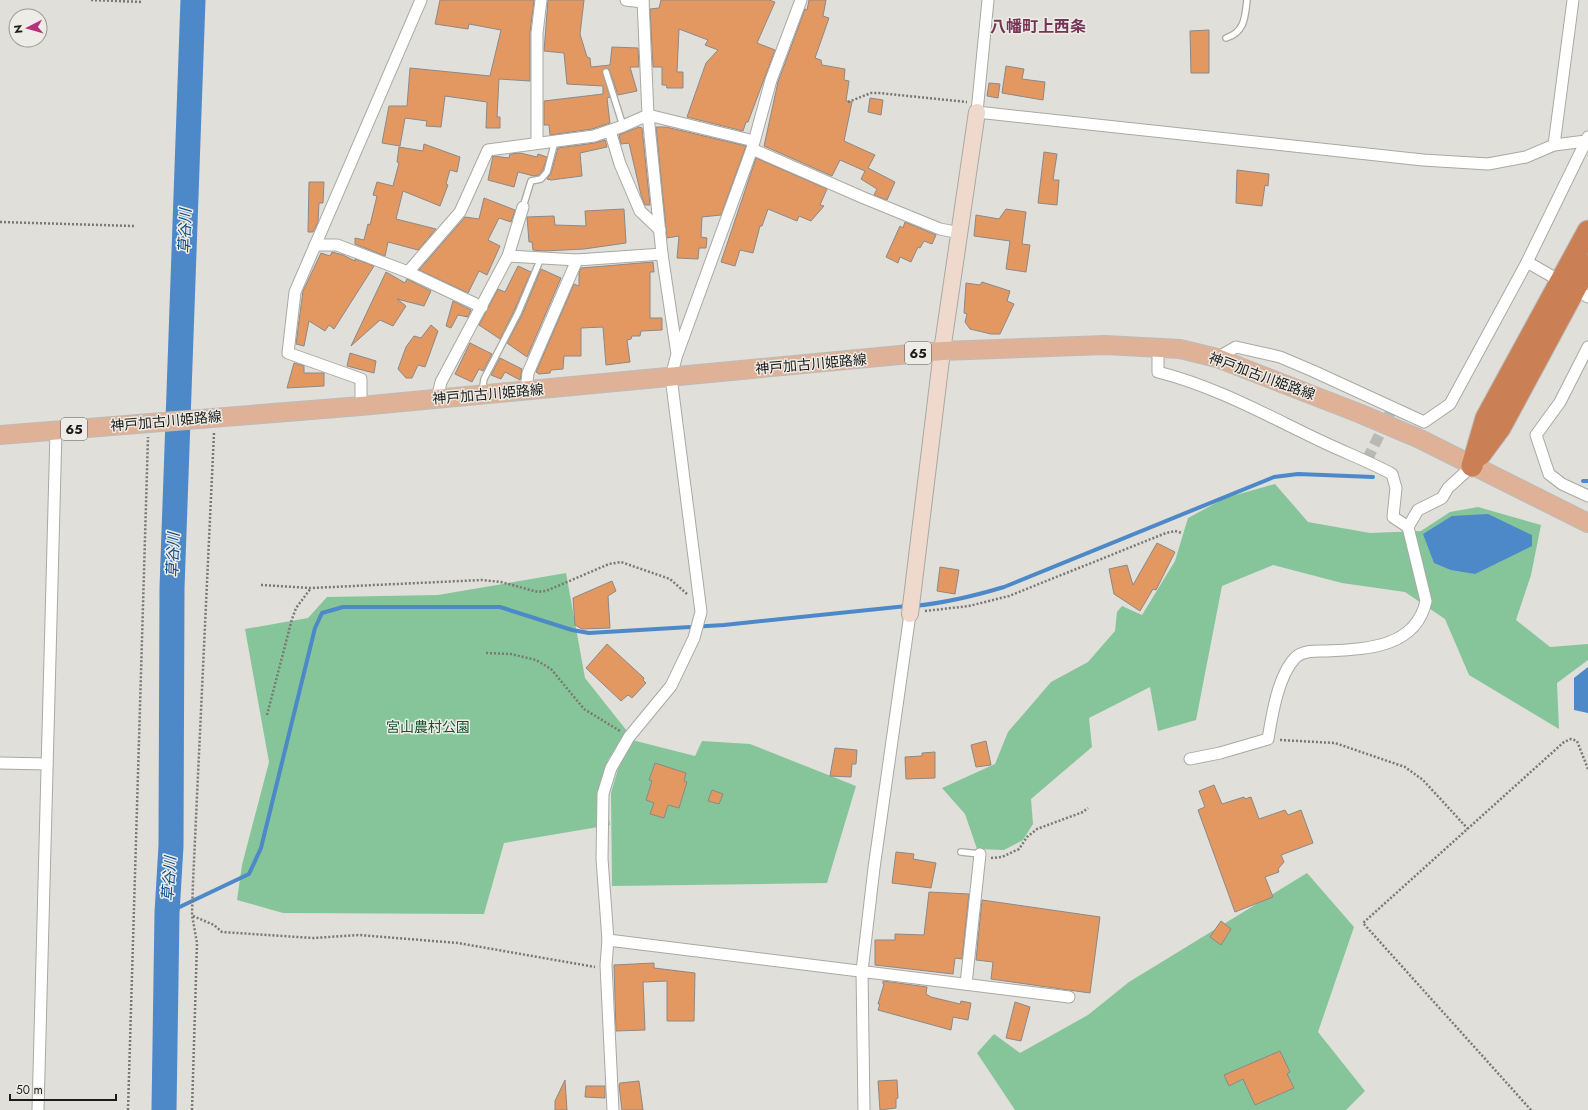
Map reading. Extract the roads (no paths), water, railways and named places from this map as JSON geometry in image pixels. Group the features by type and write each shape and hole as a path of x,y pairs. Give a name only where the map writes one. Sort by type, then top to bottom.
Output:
{"highway":[{"path":"1472,466 1486,418 1588,231"},
{"path":"1472,466 1500,428 1588,265"}],"main road":[{"name":"神戸加古川姫路線","path":"0,435 361,406 942,351 1105,345 1180,349 1218,358 1420,439 1588,523"}],"street":[{"path":"361,406 361,379 288,353 295,292 421,0"},
{"path":"537,143 537,33 541,0"},
{"path":"626,0 643,1 648,115 662,254 677,354"},
{"path":"613,1110 606,969 608,940 602,859 603,794 611,768 629,737 671,686 694,638 701,612 672,377 677,354 753,145 771,80 801,0"},
{"path":"864,1110 862,971 874,868 910,614 942,351 977,108 988,0"},
{"path":"1554,145 1573,0"},
{"path":"977,108 1423,160 1481,164 1526,157 1554,145 1587,139"},
{"path":"408,272 460,212 488,150 594,136 648,115 753,145 864,198 940,229 960,233"},
{"path":"610,131 620,164 640,211 660,230"},
{"path":"1218,358 1236,347 1280,357 1424,422 1450,404 1527,262 1587,139"},
{"path":"437,399 441,382 508,256 523,207"},
{"path":"314,245 337,245 408,272 482,307"},
{"path":"508,256 577,260 662,254"},
{"path":"526,390 528,373 577,260"},
{"path":"1527,262 1555,278"},
{"path":"1588,347 1560,402 1536,435 1549,474 1562,484 1588,496"},
{"path":"1158,348 1158,372 1186,379 1251,406 1324,442 1367,460 1392,474 1396,488 1393,517 1408,528 1426,601 1424,612 1414,627 1399,640 1356,650 1306,651 1295,658 1284,677 1275,705 1268,739 1190,759"},
{"path":"38,1110 56,431"},
{"path":"1408,528 1418,510 1442,498 1448,488 1472,466"},
{"path":"0,763 47,764"},
{"path":"966,984 980,854"},
{"path":"608,940 1069,997"}],"lane":[{"path":"1226,38 1239,30 1244,24 1247,0"},
{"path":"606,72 623,126"},
{"path":"523,207 531,181 541,179 546,172 555,141"},
{"path":"482,394 484,379 518,313 542,257"},
{"path":"960,852 980,854"}],"water":[{"path":"1488,514 1532,535 1532,546 1475,574 1451,570 1434,563 1423,534 1452,516"},
{"path":"1588,667 1588,713 1574,710 1574,678"}],"waterway":[{"name":"草谷川","path":"164,1110 167,913 171,846 172,588 193,0"},
{"path":"914,606 959,599 1004,587 1274,477 1298,474 1373,477"},
{"path":"1583,481 1588,481"},
{"path":"167,913 249,874 261,848 315,628 322,613 343,607 500,607 572,630 589,633 724,625 907,606"}],"tunnel":[{"path":"1367,460 1393,407"}],"district":[{"name":"八幡町上西条","path":"1038,26"}],"park label":[{"name":"宮山農村公園","path":"428,727"}]}
